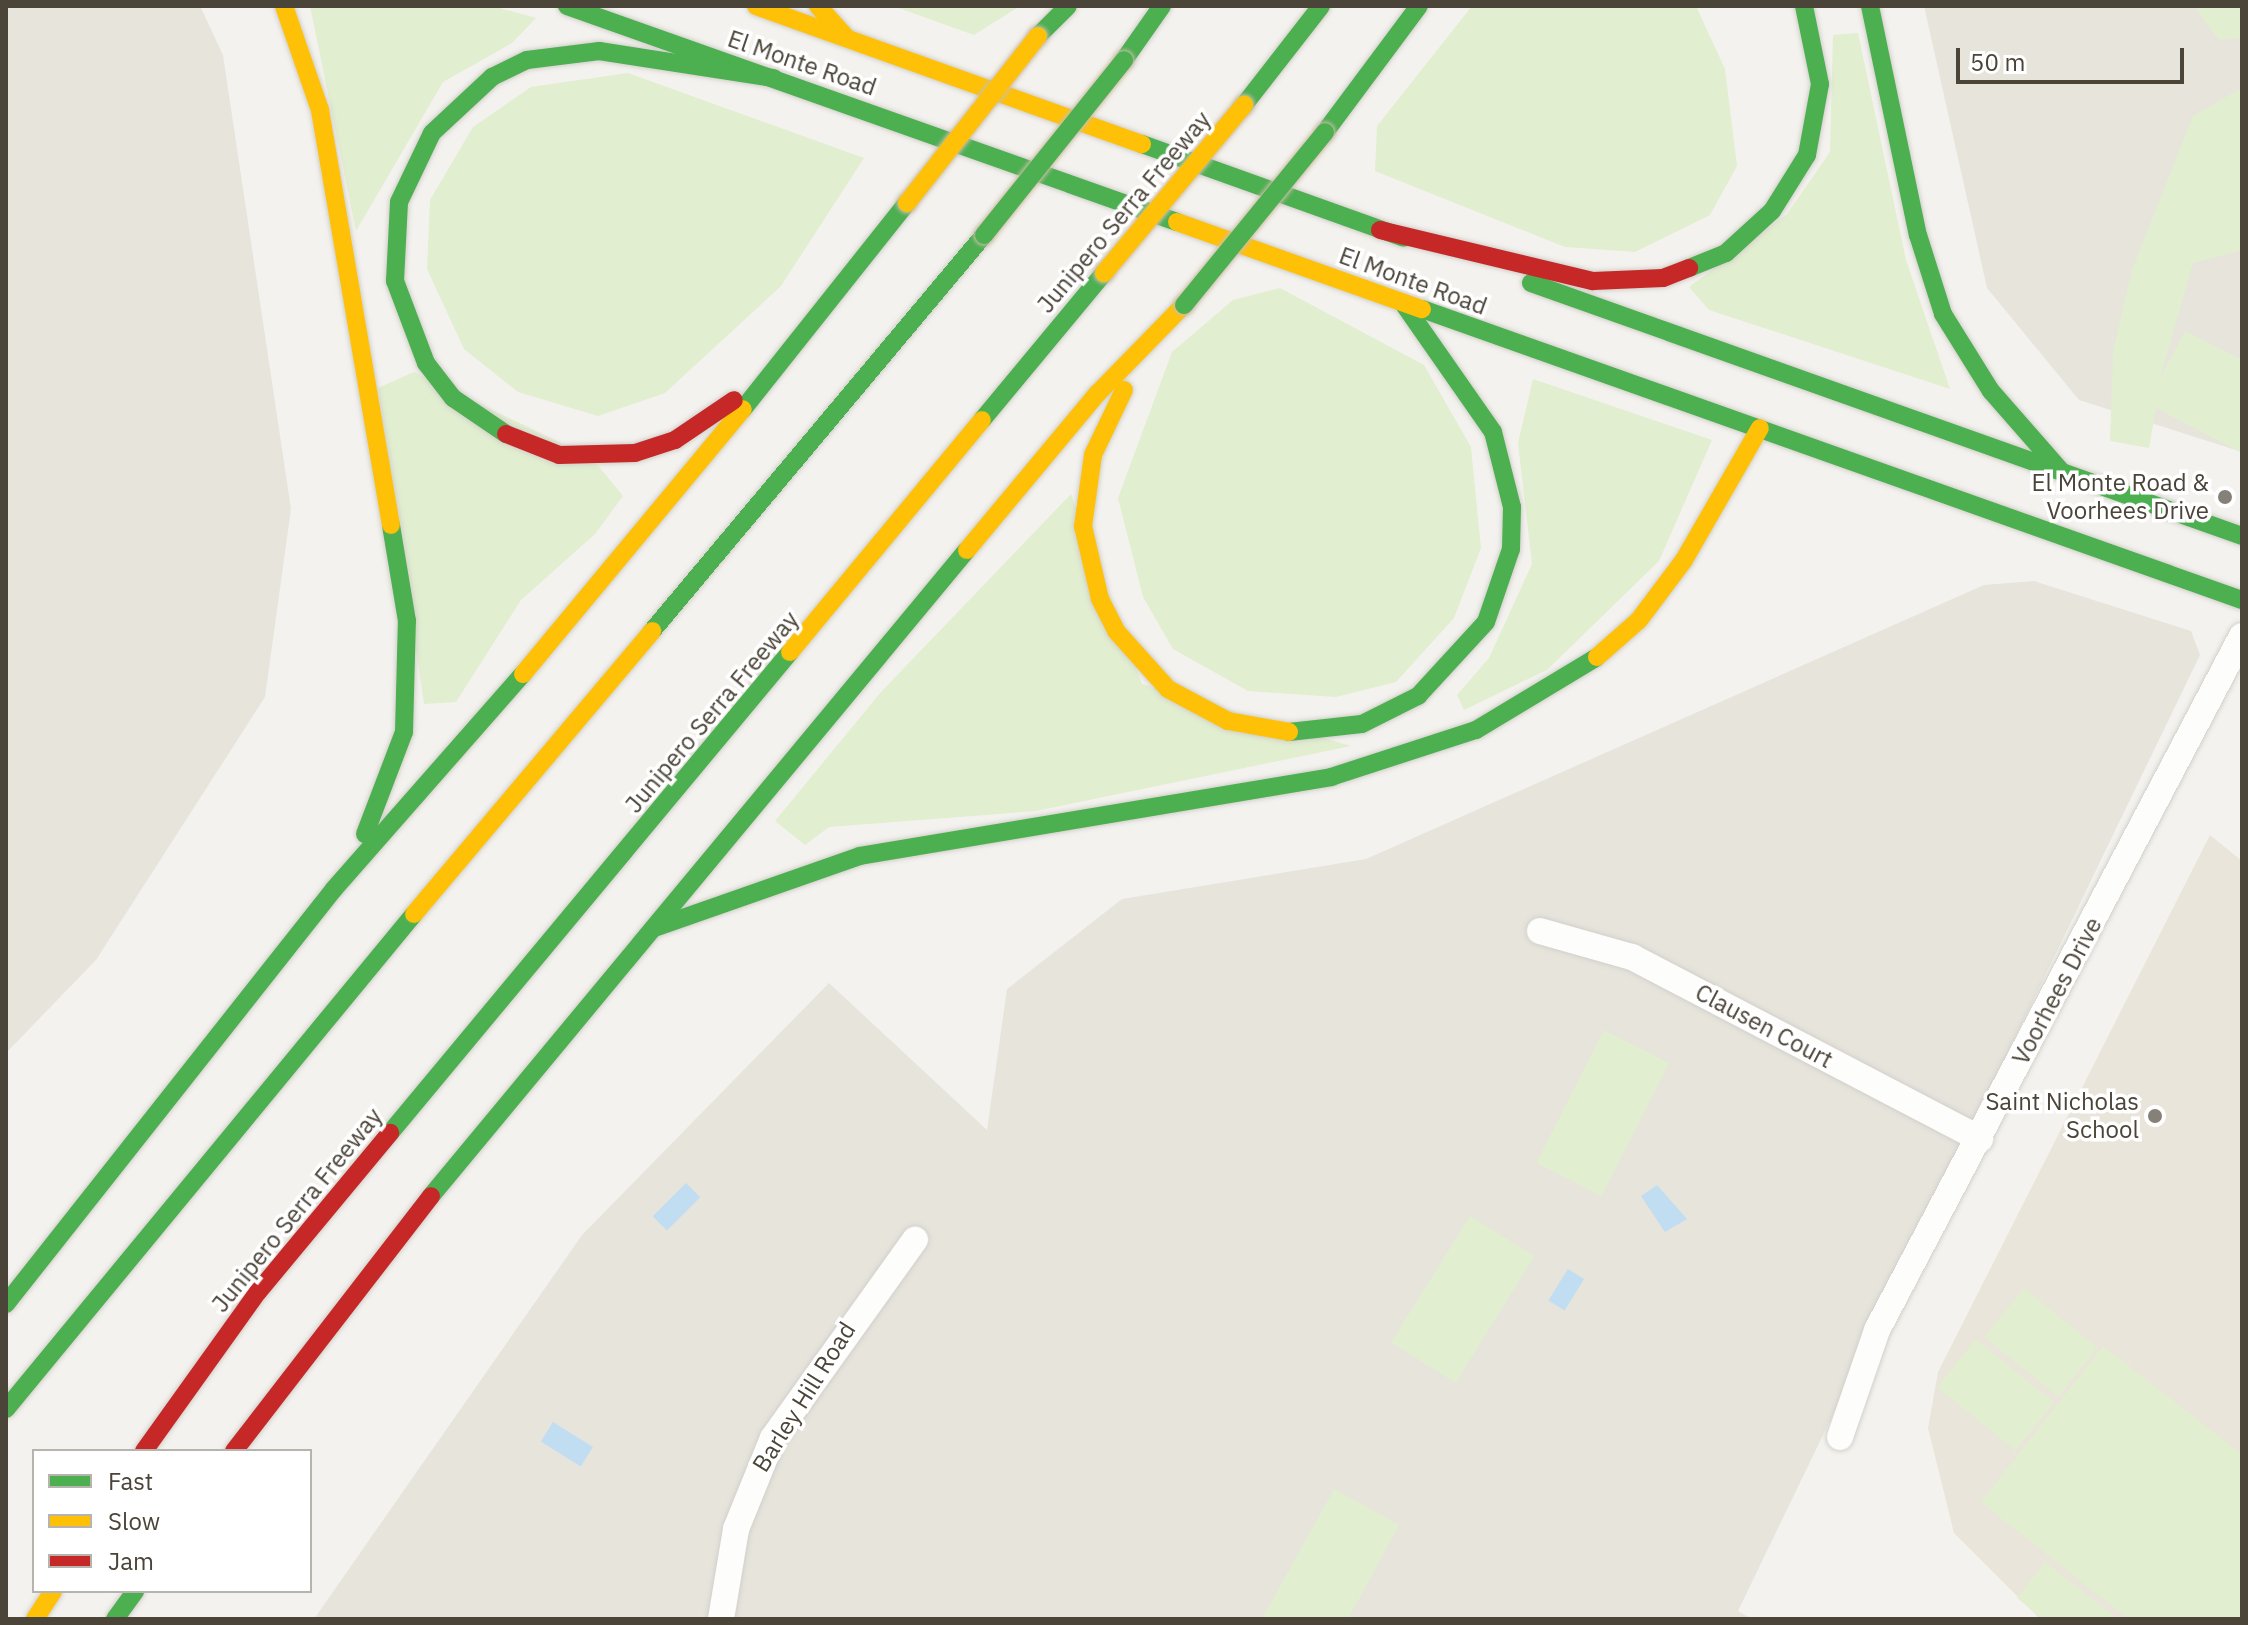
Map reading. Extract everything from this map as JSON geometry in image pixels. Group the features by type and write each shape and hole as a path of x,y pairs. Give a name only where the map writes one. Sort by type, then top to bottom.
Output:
{"main road":[{"path":"284,6 320,110 410,658 393,771 334,889"},
{"name":"El Monte Road","path":"567,6 2242,600"},
{"name":"El Monte Road","path":"756,6 2242,536"},
{"path":"818,6 846,37"},
{"path":"6,1304 334,889 631,550 1059,6"},
{"path":"1038,36 1068,6"},
{"path":"6,1409 160,1215 984,235 1124,60 1162,6"},
{"name":"Junipero Serra Freeway","path":"145,1449 268,1281 1244,105 1321,6"},
{"path":"1403,303 1493,432 1512,507 1511,549 1486,622 1446,675 1362,724 1297,733 1228,721 1168,689 1116,631 1088,563 1083,526 1093,455 1119,398 1184,305 1325,132 1419,6"},
{"path":"1380,230 1593,281 1663,278 1726,253 1772,211 1807,155 1820,84 1804,6"},
{"path":"1870,6 1918,235 1943,314 1991,391 2062,472"},
{"path":"774,78 599,51 527,60 492,77 459,102 412,166 399,202 395,281 426,363 453,398 523,445 596,458 635,453 710,420 830,300"},
{"path":"236,1449 398,1236 1098,393 1184,305"},
{"path":"655,928 847,859 1331,777 1476,730 1577,675 1639,620 1684,560 1760,428"},
{"path":"35,1619 52,1593"},
{"path":"115,1619 134,1593"}],"street":[{"name":"Voorhees Drive","path":"1840,1437 1877,1330 2242,636"},
{"name":"Clausen Court","path":"1540,931 1632,957 1980,1139"},
{"name":"Barley Hill Road","path":"721,1619 736,1529 755,1472 791,1407 915,1240"}],"shaded area":[{"path":"6,6 200,6 223,55 291,509 265,697 96,960 6,1053"},
{"path":"1924,6 2242,6 2242,452 2079,400 1987,288"},
{"path":"2034,581 2191,631 2200,655 1738,1611 1752,1619 314,1619 582,1235 829,983 987,1130 1007,989 1122,899 1366,859 1984,585"},
{"name":"Saint Nicholas School","path":"2210,835 2242,861 2242,1619 2040,1619 1954,1533 1928,1428 1938,1372"}],"green space":[{"path":"310,6 492,6 536,18 512,43 443,82 356,231"},
{"path":"893,6 1020,6 974,35"},
{"path":"1472,6 1696,6 1725,69 1737,166 1710,215 1635,252 1565,247 1375,171 1377,126"},
{"path":"2194,6 2242,6 2242,38 2219,40"},
{"path":"1858,33 1906,260 1950,389 1709,310 1689,287 1787,214 1830,152 1833,35"},
{"path":"628,73 864,158 781,286 665,393 598,416 518,392 464,349 427,269 430,200 473,127 531,87"},
{"path":"2242,88 2242,250 2193,263 2160,378 2185,331 2242,360 2242,453 2156,408 2149,448 2110,441 2113,351 2132,270 2193,116"},
{"path":"1280,288 1424,365 1471,447 1481,548 1454,618 1396,682 1336,697 1248,691 1173,649 1143,597 1118,498 1172,352 1233,300"},
{"path":"414,372 592,458 623,496 595,534 521,600 456,702 424,704 378,388"},
{"path":"1533,379 1712,440 1659,561 1547,670 1464,710 1457,695 1489,658 1532,564 1518,443"},
{"path":"1071,494 1142,684 1351,746 1036,811 829,827 805,845 775,821 881,692"},
{"path":"1604,1030 1669,1063 1601,1196 1536,1163"},
{"path":"1470,1216 1534,1256 1455,1383 1391,1342"},
{"path":"2024,1288 2098,1348 2058,1397 1984,1337"},
{"path":"1976,1339 2054,1403 2015,1451 1937,1387"},
{"path":"2103,1346 2242,1454 2242,1619 2128,1619 1981,1502"},
{"path":"1334,1489 1399,1525 1348,1619 1262,1619"},
{"path":"2045,1562 2118,1619 2043,1619 2017,1598"}],"water":[{"path":"686,1183 700,1197 667,1230 653,1216"},
{"path":"1657,1185 1687,1219 1665,1232 1641,1196"},
{"path":"1568,1269 1584,1279 1565,1310 1548,1300"},
{"path":"553,1422 593,1447 581,1466 541,1442"}],"traffic: fast":[{"path":"567,6 1177,222"},
{"path":"1038,36 1068,6"},
{"path":"1124,60 1162,6"},
{"path":"1244,105 1321,6"},
{"path":"1325,132 1419,6"},
{"path":"1689,268 1726,253 1772,211 1807,155 1820,84 1804,6"},
{"path":"1870,6 1918,235 1943,314 1991,391 2062,472"},
{"path":"506,434 453,398 426,363 395,281 399,202 432,133 492,77 527,60 599,51 774,78"},
{"path":"984,235 1124,60"},
{"path":"1184,305 1325,132"},
{"path":"1142,144 1404,238"},
{"path":"743,409 907,203"},
{"path":"652,631 984,235"},
{"path":"982,420 1104,273"},
{"path":"1531,283 2242,536"},
{"path":"1289,732 1362,724 1418,696 1486,622 1511,549 1512,507 1493,432 1403,303"},
{"path":"1422,309 2242,600"},
{"path":"365,834 404,732 407,621 391,525"},
{"path":"431,1196 967,550"},
{"path":"390,1133 790,652"},
{"path":"657,927 860,856 1331,777 1476,730 1597,657"},
{"path":"6,1304 334,889 523,674"},
{"path":"6,1409 414,914"},
{"path":"115,1619 134,1593"}],"traffic: slow":[{"path":"284,6 320,110 391,525"},
{"path":"756,6 1142,144"},
{"path":"818,6 846,37"},
{"path":"907,203 1038,36"},
{"path":"1104,273 1244,105"},
{"path":"1177,222 1422,309"},
{"path":"967,550 1098,393 1184,305"},
{"path":"1124,390 1093,455 1083,526 1100,599 1116,631 1168,689 1228,721 1289,732"},
{"path":"523,674 743,409"},
{"path":"790,652 982,420"},
{"path":"1597,657 1639,620 1684,560 1760,428"},
{"path":"414,914 652,631"},
{"path":"35,1619 52,1593"}],"traffic: jam":[{"path":"1380,230 1593,281 1663,278 1689,268"},
{"path":"506,434 559,455 635,453 675,440 734,400"},
{"path":"145,1449 258,1292 390,1133"},
{"path":"236,1449 431,1196"}],"place":[{"name":"El Monte Road & Voorhees Drive","path":"2225,497"},
{"name":"Saint Nicholas School","path":"2155,1116"}]}
